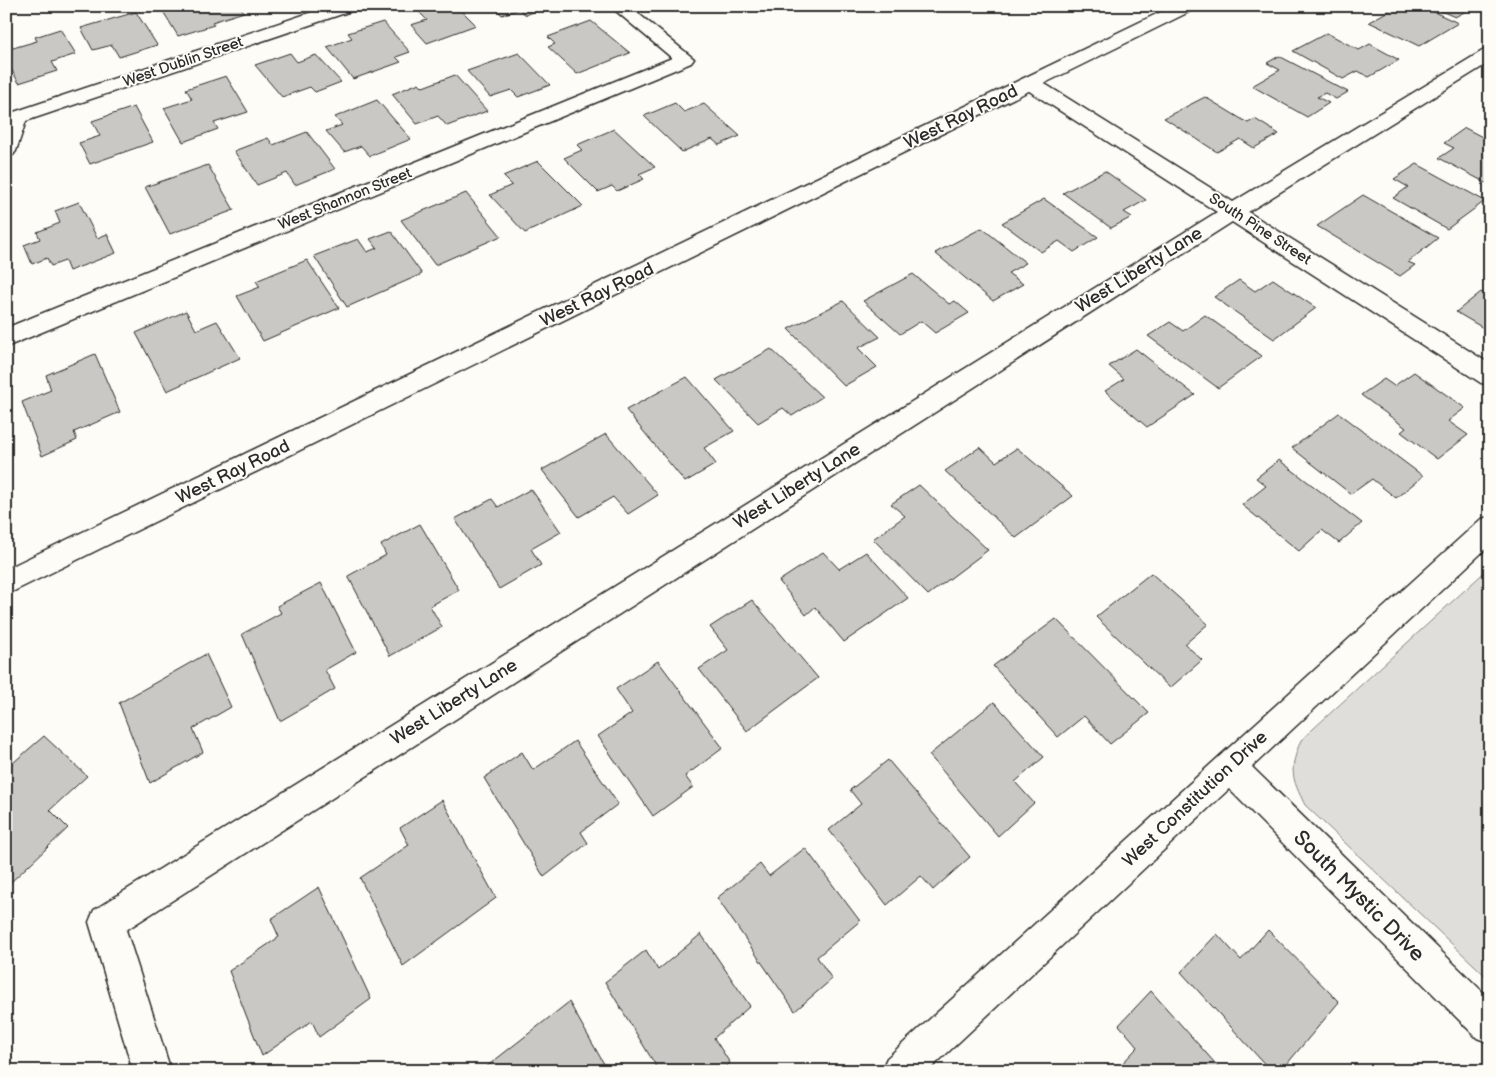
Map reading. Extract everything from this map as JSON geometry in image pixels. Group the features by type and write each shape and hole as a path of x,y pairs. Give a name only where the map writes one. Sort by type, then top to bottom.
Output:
{"street":[{"name":"West Dublin Street","path":"6,151 18,117 348,6"},
{"name":"West Shannon Street","path":"6,338 685,59 618,6"},
{"name":"West Ray Road","path":"6,583 1184,7"},
{"name":"West Liberty Lane","path":"152,1071 106,922 1232,212 1490,54"},
{"name":"South Pine Street","path":"1030,83 1490,376"},
{"name":"West Constitution Drive","path":"900,1071 1490,528"},
{"name":"South Mystic Drive","path":"1229,767 1490,1024"}],"shaded area":[{"path":"1490,567 1490,980 1305,805 1294,780 1293,766 1301,740"}],"building":[{"path":"168,6 240,6 244,12 212,22 214,25 178,36 161,8"},
{"path":"425,6 457,6 476,25 427,43 411,25 427,20 416,9"},
{"path":"493,6 548,6 526,15 519,9 502,15"},
{"path":"1397,6 1421,6 1458,23 1419,46 1369,22"},
{"path":"1449,6 1475,6 1455,17 1441,11"},
{"path":"136,12 157,45 119,57 112,45 93,50 81,28"},
{"path":"591,21 630,53 577,74 548,47 555,44 548,37"},
{"path":"383,22 410,52 396,57 401,62 353,79 327,47 352,38 348,33"},
{"path":"60,29 76,54 52,62 57,71 19,83 6,60 6,50 37,41 35,37"},
{"path":"1327,33 1359,50 1370,44 1399,60 1369,77 1358,71 1343,79 1293,51"},
{"path":"290,53 297,62 316,55 341,82 315,92 310,87 282,97 255,65"},
{"path":"519,53 550,85 518,97 511,90 490,97 467,71"},
{"path":"1279,56 1348,92 1336,99 1325,93 1317,97 1329,103 1307,117 1252,86 1280,70 1267,63"},
{"path":"455,75 487,111 447,126 438,116 417,124 392,94 419,83 423,87"},
{"path":"226,76 248,112 214,123 218,129 183,142 164,108 192,99 186,89"},
{"path":"1205,97 1248,123 1255,119 1279,134 1254,148 1240,139 1217,152 1164,118"},
{"path":"377,100 411,139 370,156 361,146 344,152 326,131 342,125 335,117"},
{"path":"675,103 684,112 704,104 740,136 719,145 712,139 682,152 644,116"},
{"path":"134,107 153,142 90,164 79,143 100,136 92,121"},
{"path":"1465,128 1490,141 1490,185 1439,158 1454,148 1444,143"},
{"path":"614,129 655,167 639,174 644,179 617,191 612,186 598,192 564,158 582,150 577,145"},
{"path":"307,132 335,169 295,185 287,173 257,185 234,151 268,138 273,145"},
{"path":"538,161 583,206 525,233 490,195 512,185 503,176"},
{"path":"1417,164 1485,201 1447,229 1393,198 1408,187 1394,179"},
{"path":"208,165 234,210 170,234 145,187"},
{"path":"1105,171 1146,200 1124,212 1132,217 1111,228 1063,193"},
{"path":"466,193 501,236 435,265 401,220"},
{"path":"1363,195 1438,238 1408,262 1415,265 1400,276 1317,226"},
{"path":"1044,199 1098,237 1074,252 1059,241 1041,252 1002,223"},
{"path":"79,202 97,238 107,234 116,253 69,271 65,261 51,266 47,258 32,264 24,245 40,239 37,232 60,223 55,211"},
{"path":"982,228 1026,263 1008,273 1023,284 993,301 935,253"},
{"path":"391,231 422,274 347,307 314,256 358,239 367,252 377,248 370,239"},
{"path":"307,260 339,308 263,341 237,296 260,287 256,281"},
{"path":"913,274 949,304 955,301 969,313 935,333 921,321 900,334 863,301"},
{"path":"1273,279 1316,308 1274,339 1214,297 1239,280 1255,291"},
{"path":"1481,292 1490,297 1490,332 1456,312"},
{"path":"843,301 880,337 858,348 877,367 844,386 788,329"},
{"path":"186,311 196,330 217,321 240,358 167,391 136,333"},
{"path":"1205,315 1262,356 1218,388 1148,336 1170,322 1183,331"},
{"path":"771,349 822,397 792,416 783,408 758,423 716,380"},
{"path":"1136,349 1195,395 1147,427 1105,391 1124,379 1109,366"},
{"path":"95,354 120,412 74,432 77,440 42,456 22,402 51,390 46,375"},
{"path":"1414,372 1465,408 1448,421 1468,435 1437,459 1401,432 1406,428 1361,395 1384,379 1394,386"},
{"path":"687,377 734,431 704,448 716,464 685,482 626,410"},
{"path":"1339,413 1423,476 1396,498 1372,479 1351,494 1292,448"},
{"path":"606,434 658,495 628,514 613,497 579,517 542,470"},
{"path":"980,447 996,462 1017,448 1073,496 1016,538 945,471"},
{"path":"1279,460 1362,523 1339,543 1322,530 1299,551 1242,505 1266,486 1256,478"},
{"path":"919,485 988,550 928,595 873,539 905,516 891,504"},
{"path":"531,489 561,532 531,549 541,565 499,589 455,519 492,499 498,507"},
{"path":"420,524 459,590 430,606 442,627 390,656 348,576 386,555 381,545"},
{"path":"823,552 839,569 866,552 908,598 844,642 815,607 806,615 779,581"},
{"path":"1151,573 1208,624 1185,644 1202,660 1170,688 1096,617"},
{"path":"321,583 356,652 325,670 335,689 280,721 242,634 281,613 277,606"},
{"path":"752,600 818,678 747,731 699,669 728,650 710,627"},
{"path":"1056,619 1149,713 1110,744 1084,716 1058,737 993,666"},
{"path":"206,654 231,707 193,729 203,752 150,783 119,703"},
{"path":"658,661 723,748 685,776 693,787 653,816 598,736 632,713 616,689"},
{"path":"994,702 1044,757 1015,782 1034,803 998,836 929,755"},
{"path":"44,736 87,776 50,810 68,828 10,883 6,879 6,769"},
{"path":"575,741 618,804 581,832 588,843 544,877 484,778 522,752 533,770"},
{"path":"888,760 970,857 933,890 921,876 887,905 829,830 861,804 850,790"},
{"path":"442,800 496,898 403,966 360,878 409,845 400,828"},
{"path":"805,848 860,921 817,957 832,979 795,1011 717,898 760,864 769,876"},
{"path":"319,887 371,999 319,1037 312,1021 262,1056 229,971 279,937 271,919"},
{"path":"1268,930 1339,1002 1281,1071 1271,1071 1181,972 1217,934 1241,960"},
{"path":"701,934 750,1006 714,1038 730,1063 722,1071 659,1071 605,982 646,950 658,970"},
{"path":"1151,991 1222,1071 1115,1071 1138,1047 1119,1025"},
{"path":"569,1002 608,1071 481,1071"}]}
